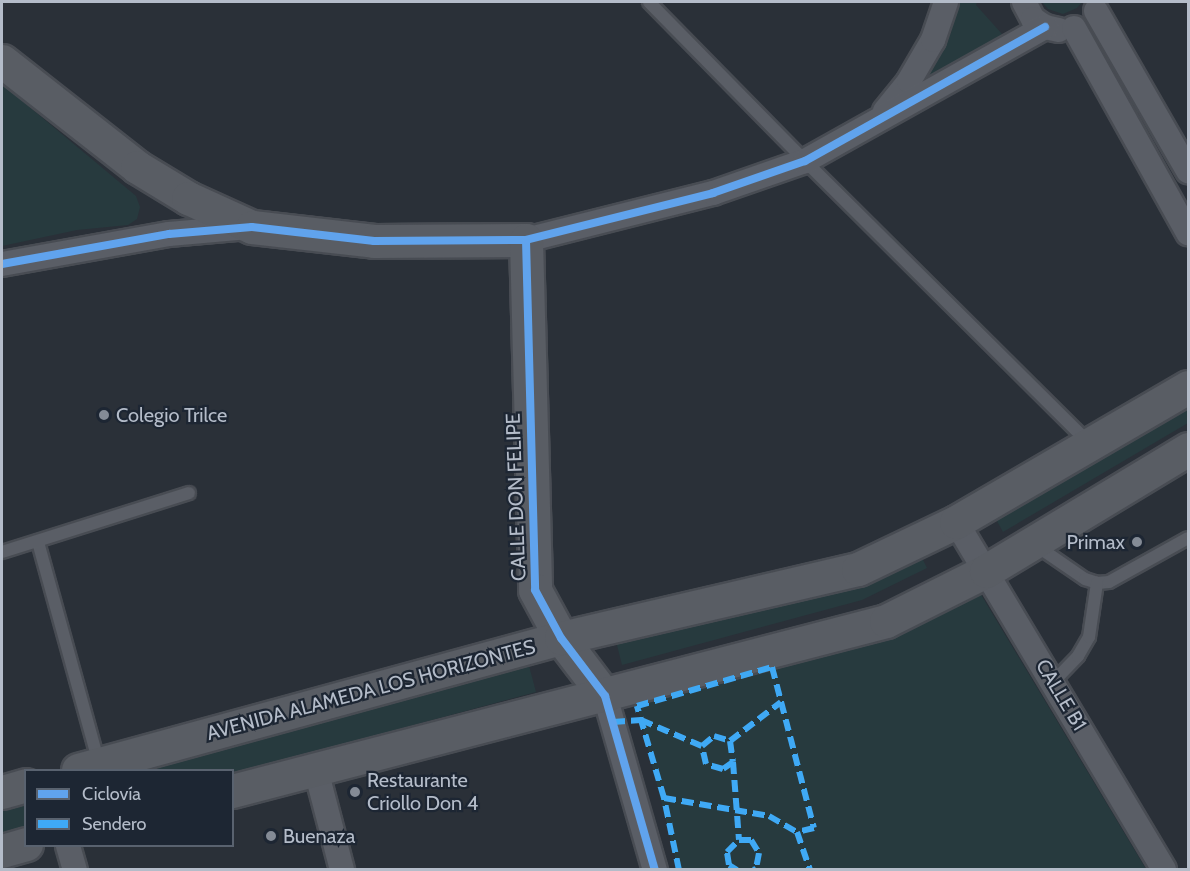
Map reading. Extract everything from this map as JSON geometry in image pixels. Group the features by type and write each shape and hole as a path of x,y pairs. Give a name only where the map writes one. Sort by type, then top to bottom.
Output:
{"main road":[{"path":"2,61 137,167 188,198 252,227 374,242 526,240"},
{"name":"CALLE DON FELIPE","path":"526,240 535,590 561,638 606,696"},
{"name":"AVENIDA ALAMEDA LOS HORIZONTES","path":"89,768 561,638 858,569 957,522 1188,387"},
{"path":"234,790 606,696 886,621 986,571 1188,449"},
{"path":"2,792 24,786"},
{"path":"2,850 24,844"}],"street":[{"path":"878,121 909,81 933,40 946,2"},
{"path":"1024,2 1033,19 1045,27 1059,30 1074,28 1086,22 1097,6 1188,171"},
{"path":"526,240 713,193 805,161 1045,27"},
{"path":"1074,28 1188,233"},
{"path":"2,264 169,234 252,227"},
{"name":"CALLE B1","path":"957,522 1054,681 1164,870"},
{"name":"CALLE DON FELIPE","path":"606,696 655,870"},
{"path":"316,770 342,870"},
{"path":"68,847 75,870"}],"lane":[{"path":"649,2 805,161 1089,443"},
{"path":"2,552 189,494"},
{"path":"1033,543 1085,579 1097,583 1109,582 1188,538"},
{"path":"38,542 89,768"},
{"path":"1054,681 1078,656 1089,637 1097,583"}],"green space":[{"path":"956,2 977,2 976,5 1002,34 991,46 927,79 926,71 951,33"},
{"path":"1042,2 1082,2 1077,8 1063,14 1048,9"},
{"path":"2,84 136,196 140,207 137,219 128,225 77,230 2,246"},
{"path":"1182,400 1188,410 1188,423 1003,532 992,512"},
{"path":"917,548 927,568 862,600 622,665 616,641"},
{"path":"980,593 1146,869 678,869 637,705 906,629"},
{"path":"528,662 536,692 234,774 234,769 129,769"},
{"path":"24,797 24,830 2,836 2,804"}],"marked path":[{"path":"679,870 664,798 637,706 772,667 814,828 797,832 810,870"},
{"path":"730,741 781,702"},
{"path":"613,722 641,720 702,746"},
{"path":"714,736 730,741 733,762 723,769 706,764 702,746 714,736"},
{"path":"733,762 739,840"},
{"path":"664,798 769,816 797,832"},
{"path":"737,870 729,865 727,852 739,840 751,840 759,853 756,869 753,870"}],"cycle path":[{"path":"2,264 169,234 252,227 374,241 526,240 713,193 805,161 1045,27"},
{"path":"526,240 535,590 561,638 605,696 655,870"}],"place":[{"name":"Colegio Trilce","path":"104,415"},
{"name":"Primax","path":"1137,542"},
{"name":"Restaurante Criollo Don 4","path":"355,792"},
{"name":"Buenaza","path":"271,836"}]}
